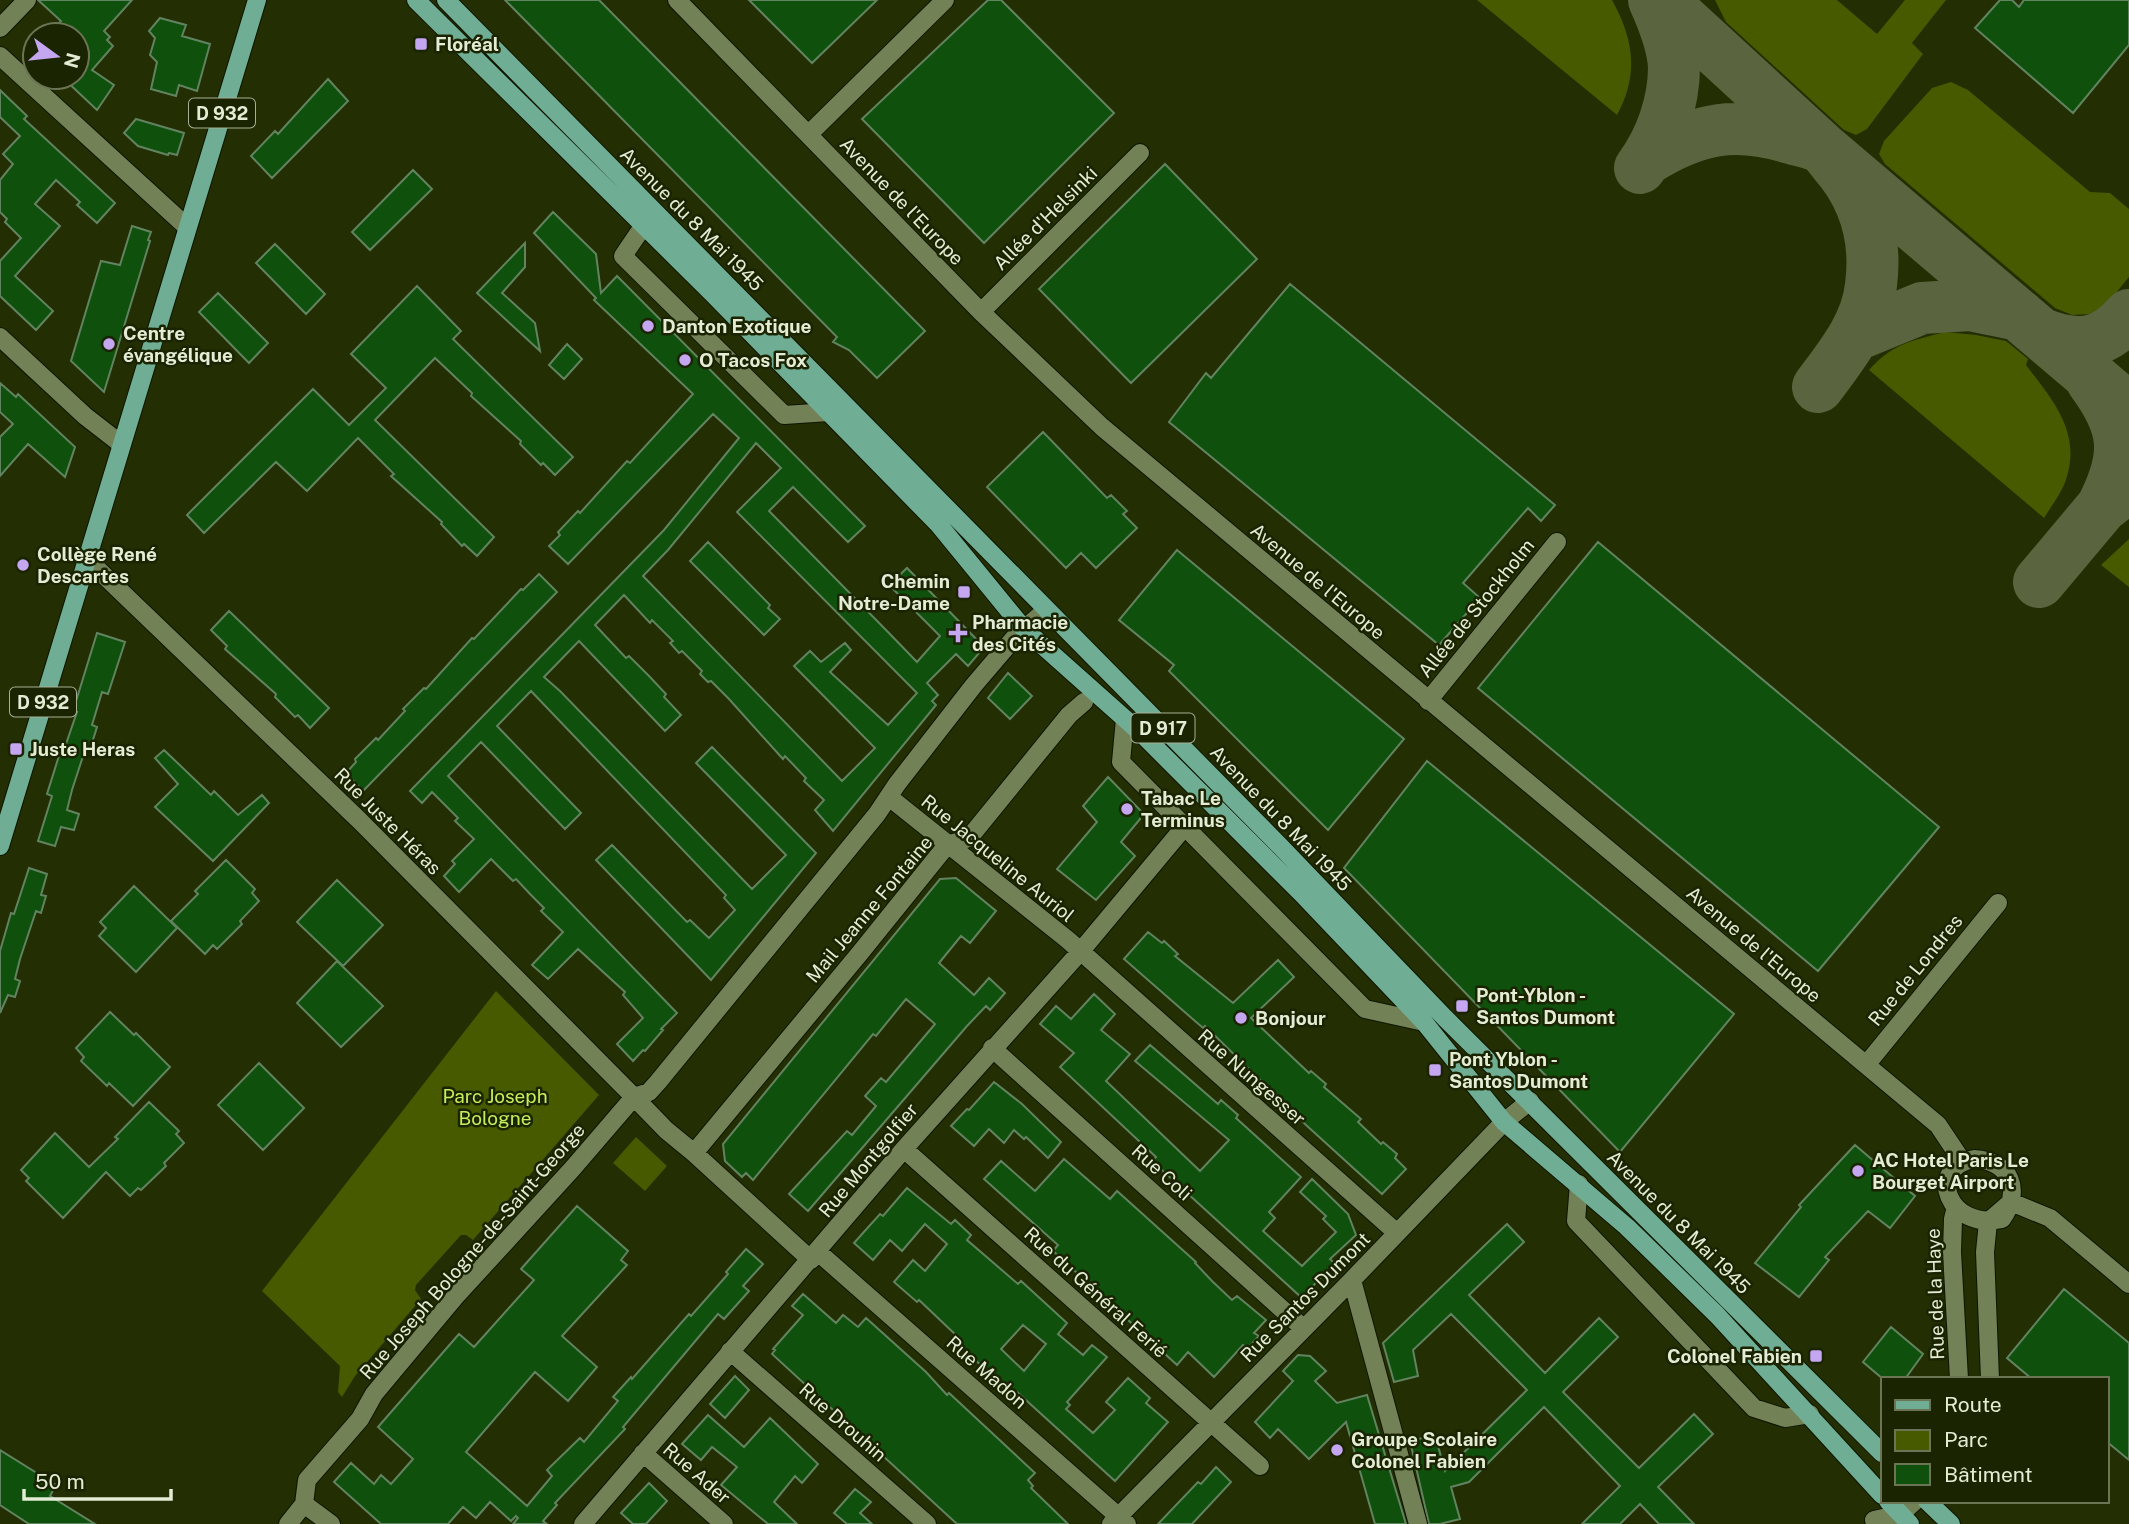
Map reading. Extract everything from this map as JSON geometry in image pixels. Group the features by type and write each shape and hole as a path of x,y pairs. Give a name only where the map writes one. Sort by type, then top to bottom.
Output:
{"main road":[{"name":"D 932","path":"0,846 257,0"},
{"name":"Avenue du 8 Mai 1945","path":"416,0 644,225 939,525 1020,633 1125,719 1305,897 1424,1022 1504,1122 1626,1227 1717,1315 1881,1494"},
{"name":"Avenue du 8 Mai 1945","path":"446,0 1281,847 1445,1018 1881,1452"},
{"name":"Avenue du 8 Mai 1945","path":"1890,1503 1906,1519"},
{"path":"1929,1503 1951,1524"}],"street":[{"path":"0,28 27,0"},
{"name":"Avenue de l'Europe","path":"677,0 981,312 1116,439 1938,1125 1962,1161"},
{"path":"808,134 945,0"},
{"path":"0,56 187,227"},
{"name":"Allée d'Helsinki","path":"981,312 1140,153"},
{"name":"Avenue du 8 Mai 1945","path":"644,225 623,256 784,415 828,412"},
{"path":"0,337 85,416 121,444"},
{"name":"Allée de Stockholm","path":"1428,701 1557,542"},
{"name":"Rue Juste Héras","path":"87,559 359,820 666,1130 694,1153"},
{"path":"634,1097 649,1092 658,1082 889,797 974,685 1020,633 1046,610"},
{"name":"Mail Jeanne Fontaine","path":"694,1153 947,845 969,838 1069,715 1084,702"},
{"path":"1125,719 1121,762 1365,1009 1424,1022"},
{"name":"Rue Jacqueline Auriol","path":"889,797 1080,952"},
{"name":"Rue Montgolfier","path":"583,1524 904,1149 1080,952 1186,825"},
{"name":"Rue de Londres","path":"1866,1065 1998,903"},
{"name":"Rue Nungesser","path":"1080,952 1397,1233"},
{"name":"Rue Coli","path":"992,1048 1303,1328"},
{"name":"Rue Joseph Bologne-de-Saint-George","path":"304,1504 307,1480 360,1419 374,1394 456,1297 634,1097"},
{"name":"Rue Santos Dumont","path":"1119,1521 1209,1422 1352,1280 1504,1122 1530,1101"},
{"name":"Rue du Général Ferié","path":"904,1149 1260,1466"},
{"name":"Rue Madon","path":"694,1153 1119,1521"},
{"path":"1958,1375 1990,1374 1985,1252 1988,1222 2011,1202 2014,1193 2013,1183 2005,1173 1985,1160 1962,1161 1953,1170 1946,1186 1950,1202 1963,1214 1988,1222"},
{"path":"1578,1184 1576,1221 1754,1408 1785,1418 1810,1414"},
{"path":"2011,1202 2050,1218 2129,1284"},
{"name":"Rue de la Haye","path":"1956,1208 1952,1252 1958,1375"},
{"path":"1352,1280 1418,1524"},
{"name":"Rue Drouhin","path":"730,1351 927,1524"},
{"name":"Rue Ader","path":"643,1453 724,1524"},
{"path":"1881,1501 1872,1522 1906,1519 1914,1503"},
{"path":"288,1524 304,1504 331,1524"}],"green space":[{"path":"1477,0 1612,0 1625,29 1631,57 1629,85 1617,115"},
{"path":"1715,0 1837,0 1877,34 1905,0 1946,0 1912,43 1923,54 1867,129 1856,135 1844,130 1726,22"},
{"path":"1951,82 1968,90 2090,192 2110,193 2129,209 2129,277 2107,304 2090,314 2072,315 2055,308 1885,164 1879,154 1884,141 1932,88"},
{"path":"1945,332 2006,341 2028,359 2026,365 2056,406 2068,435 2069,467 2064,485 2044,518 1869,370 1895,348"},
{"path":"2129,539 2129,587 2101,565"},
{"name":"Parc Joseph Bologne","path":"496,991 599,1095 473,1240 461,1235 416,1285 415,1290 421,1299 355,1376 342,1397 338,1392 340,1366 262,1291"},
{"path":"636,1137 667,1166 645,1191 613,1163"}],"building":[{"path":"38,0 132,0 104,31 113,46 92,70 114,85 97,110 77,91 91,91 91,21 61,21"},
{"path":"505,0 599,0 925,331 877,378 849,350 833,342 837,337"},
{"path":"749,0 877,0 812,63"},
{"path":"988,0 1001,0 1114,113 984,243 862,119"},
{"path":"2000,0 2012,0 2019,7 2024,0 2129,0 2129,45 2073,113 1975,28"},
{"path":"160,18 186,25 182,36 210,44 197,91 179,85 176,96 151,89 157,62 150,55 155,38 149,31"},
{"path":"328,79 348,101 272,178 251,156 275,131 278,134"},
{"path":"0,90 27,116 24,119 115,203 97,223 77,205 80,202 56,180 35,204 60,226 15,276 53,311 36,330 0,296 0,261 21,238 5,222 7,219 0,212 0,180 13,164 3,154 20,136 0,117"},
{"path":"136,119 184,133 177,155 138,146 124,133"},
{"path":"1165,164 1257,259 1131,383 1039,289"},
{"path":"413,170 432,189 370,250 352,232"},
{"path":"553,212 596,254 601,293 617,276 865,526 848,542 793,487 769,511 917,662 940,636 889,585 907,568 980,643 980,652 968,666 956,654 927,683 938,695 932,701 936,705 833,831 815,810 824,800 804,781 806,778 785,756 783,759 729,699 700,674 702,671 682,651 679,653 670,643 673,641 652,620 650,623 624,595 595,625 626,658 629,656 649,676 681,715 665,731 579,641 544,677 752,889 786,855 696,763 712,747 816,853 711,980 596,860 612,845 687,922 690,920 709,938 735,910 724,898 726,895 531,691 497,726 581,813 565,829 481,742 448,776 677,1013 633,1061 617,1044 643,1018 623,995 625,992 578,949 548,979 532,965 563,932 541,911 544,908 516,879 513,881 491,859 459,892 444,876 455,864 452,861 474,839 455,821 458,818 432,792 422,803 410,791 664,530 739,438 713,414 568,564 549,546 560,535 558,532 578,511 580,513 627,461 630,463 693,394 594,300 596,298 534,233","holes":["756,443 781,468 737,512 917,693 888,725 830,672 851,650 845,643 821,662 810,651 794,666 875,748 842,781 643,576 668,550"]},
{"path":"132,226 151,232 150,241 104,392 71,361 101,261 120,265"},
{"path":"525,243 525,267 502,293 535,323 540,351 477,293"},
{"path":"275,244 325,294 306,314 256,263"},
{"path":"1290,284 1555,505 1541,521 1528,508 1463,583 1480,598 1439,645 1169,422 1206,373 1211,378"},
{"path":"417,286 461,331 453,339 573,457 555,475 543,463 541,465 520,444 521,441 471,396 472,393 435,358 375,420 494,537 477,556 464,544 462,546 442,522 391,476 394,474 358,438 307,491 276,462 204,533 187,515 313,389 349,425 386,388 351,354"},
{"path":"218,293 268,343 249,363 199,312"},
{"path":"567,344 582,359 564,379 549,365"},
{"path":"0,383 16,397 18,394 75,447 65,477 28,444 0,476 0,437 13,424 0,412"},
{"path":"1043,432 1107,498 1111,495 1127,511 1123,514 1137,528 1096,568 1081,553 1066,568 987,487"},
{"path":"708,542 770,605 768,608 780,619 764,635 690,561"},
{"path":"1598,542 1939,827 1818,971 1478,688"},
{"path":"1177,550 1404,739 1328,830 1169,671 1174,665 1119,620"},
{"path":"539,574 557,592 363,791 346,773 356,762 355,759 376,738 378,740 405,711 403,709"},
{"path":"229,611 329,708 310,728 298,715 295,717 275,697 276,694 225,649 227,646 211,630"},
{"path":"97,633 125,642 108,694 102,692 92,725 97,727 90,749 86,747 72,790 67,810 79,814 74,830 61,827 55,846 38,841 52,796 47,794 63,743 66,744 77,712 73,711"},
{"path":"1008,673 1032,696 1010,719 988,698"},
{"path":"164,750 211,795 214,791 238,815 262,795 269,803 213,861 155,807 178,784 155,758"},
{"path":"1427,761 1734,1014 1620,1152 1344,868"},
{"path":"1108,777 1141,811 1140,819 1121,842 1135,856 1096,900 1057,869 1097,822 1083,806"},
{"path":"226,860 255,889 252,893 259,901 240,921 242,924 217,949 213,945 205,954 171,921 198,894 195,891"},
{"path":"29,868 47,874 41,895 46,896 41,913 36,911 20,959 15,979 20,981 15,997 8,995 0,1013 0,951 11,913 14,914"},
{"path":"956,878 996,911 970,943 961,936 939,963 974,995 989,978 1005,993 990,1010 986,1006 967,1026 808,1211 789,1194 847,1131 852,1135 876,1106 865,1096 881,1078 886,1082 935,1024 906,999 876,1036 873,1034 753,1180 746,1173 742,1177 725,1161 723,1144 940,879"},
{"path":"337,880 383,925 343,966 297,922"},
{"path":"134,886 177,928 136,972 99,936 106,928 100,922"},
{"path":"1148,932 1162,943 1164,941 1178,954 1175,956 1233,1003 1278,960 1294,977 1251,1018 1309,1073 1311,1071 1326,1084 1324,1087 1361,1119 1358,1122 1381,1144 1383,1142 1397,1154 1395,1158 1406,1169 1382,1194 1306,1125 1205,1026 1203,1028 1124,959"},
{"path":"337,961 383,1006 341,1047 297,1003"},
{"path":"1094,994 1115,1014 1101,1030 1130,1054 1106,1081 1200,1171 1229,1140 1135,1061 1150,1045 1218,1104 1221,1100 1238,1115 1236,1118 1301,1177 1269,1212 1275,1218 1263,1231 1302,1266 1336,1232 1323,1219 1326,1216 1300,1192 1312,1179 1348,1214 1356,1235 1330,1259 1334,1263 1302,1298 1152,1161 1156,1157 1060,1067 1074,1053 1040,1024 1056,1006 1071,1019"},
{"path":"110,1012 170,1067 133,1106 81,1061 84,1057 76,1048"},
{"path":"259,1063 304,1108 263,1150 218,1105"},
{"path":"994,1082 1022,1104 1061,1142 1048,1158 1026,1137 1024,1139 1014,1130 1004,1143 989,1129 974,1146 951,1126"},
{"path":"149,1102 179,1131 176,1134 184,1143 164,1163 166,1166 141,1190 138,1188 130,1196 106,1172 63,1218 26,1181 29,1178 21,1170 55,1133 89,1167 118,1139 115,1137"},
{"path":"1855,1145 1915,1196 1890,1228 1868,1211 1825,1257 1829,1260 1799,1297 1755,1263 1801,1207 1799,1205"},
{"path":"1064,1159 1110,1199 1117,1191 1196,1262 1232,1300 1237,1296 1266,1320 1254,1333 1259,1336 1247,1349 1243,1345 1214,1377 1188,1352 1177,1365 1053,1251 1058,1245 984,1179 1001,1161 1035,1191"},
{"path":"907,1188 951,1224 955,1220 971,1235 967,1240 1018,1284 1021,1281 1067,1323 1058,1334 1083,1355 1092,1345 1107,1357 1067,1402 1070,1405 1066,1409 1093,1433 1115,1410 1106,1402 1128,1378 1150,1398 1146,1403 1168,1422 1115,1481 1017,1392 1013,1397 955,1340 958,1337 919,1300 917,1302 894,1282 913,1260 925,1271 947,1244 925,1224 902,1251 890,1240 873,1260 854,1243 880,1214 883,1216","holes":["1023,1325 1046,1344 1024,1371 1001,1349"]},
{"path":"577,1206 628,1251 621,1260 627,1265 562,1336 597,1367 568,1401 535,1372 466,1452 527,1506 552,1476 547,1470 580,1438 584,1442 618,1401 613,1397 689,1314 691,1316 746,1249 763,1264 743,1286 749,1291 724,1319 718,1314 623,1427 625,1429 555,1503 557,1505 543,1521 547,1524 513,1524 518,1518 516,1516 511,1521 490,1502 476,1518 463,1507 448,1524 381,1524 334,1482 351,1463 374,1484 381,1475 391,1484 413,1459 378,1427 459,1334 474,1347 534,1280 521,1269"},
{"path":"1507,1224 1524,1242 1469,1295 1545,1373 1599,1318 1618,1337 1563,1392 1639,1468 1694,1414 1713,1434 1658,1487 1694,1524 1659,1524 1640,1504 1620,1524 1582,1524 1620,1486 1544,1407 1469,1482 1451,1487 1460,1519 1429,1524 1410,1441 1435,1435 1445,1471 1527,1390 1451,1314 1413,1350 1418,1376 1394,1382 1383,1343"},
{"path":"2064,1289 2129,1343 2129,1460 2108,1443 2108,1377 2030,1377 2007,1358"},
{"path":"803,1294 836,1323 843,1315 858,1327 866,1318 1035,1473 1028,1480 1033,1486 1031,1488 1068,1524 957,1524 772,1354 775,1350 773,1349 803,1315 792,1306"},
{"path":"1891,1327 1923,1354 1906,1377 1881,1377 1863,1362"},
{"path":"1298,1355 1310,1356 1326,1371 1315,1381 1337,1403 1367,1395 1406,1524 1375,1524 1346,1422 1309,1459 1278,1429 1270,1438 1255,1422 1293,1381 1283,1371"},
{"path":"735,1376 749,1390 725,1418 710,1404"},
{"path":"708,1415 744,1447 770,1418 818,1464 802,1483 795,1476 774,1502 797,1524 768,1524 721,1485 737,1467 712,1447 701,1460 682,1444"},
{"path":"0,1450 56,1485 50,1496 95,1524 29,1524 0,1505"},
{"path":"1216,1467 1231,1482 1192,1524 1158,1524 1198,1482 1201,1484"},
{"path":"649,1483 667,1501 646,1524 633,1524 621,1513"},
{"path":"855,1489 871,1502 860,1513 872,1524 847,1524 834,1513"}],"taxiway":[{"path":"1640,168 1665,120 1672,94 1672,50 1654,0"},
{"path":"1661,0 1821,147 2129,409"},
{"path":"1647,159 1701,134 1718,130 1754,130 1820,147 1845,175 1861,204 1870,235 1871,285 1869,300 1859,327 1818,387"},
{"path":"1856,335 1922,308 1970,305 2019,315"},
{"path":"2042,334 2067,341 2089,341 2110,333 2129,315"},
{"path":"2092,381 2112,413 2120,443 2116,472 2102,507"},
{"path":"2039,582 2102,507 2129,486"}],"place":[{"name":"Floréal","path":"421,44"},
{"name":"Danton Exotique","path":"648,326"},
{"name":"Centre évangélique","path":"109,344"},
{"name":"O Tacos Fox","path":"685,360"},
{"name":"Collège René Descartes","path":"23,565"},
{"name":"Chemin Notre-Dame","path":"964,592"},
{"name":"Pharmacie des Cités","path":"958,633"},
{"name":"Juste Heras","path":"16,749"},
{"name":"Tabac Le Terminus","path":"1127,809"},
{"name":"Pont-Yblon - Santos Dumont","path":"1462,1006"},
{"name":"Bonjour","path":"1241,1018"},
{"name":"Pont Yblon - Santos Dumont","path":"1435,1070"},
{"name":"AC Hotel Paris Le Bourget Airport","path":"1858,1171"},
{"name":"Colonel Fabien","path":"1816,1356"},
{"name":"Groupe Scolaire Colonel Fabien","path":"1337,1450"}]}
